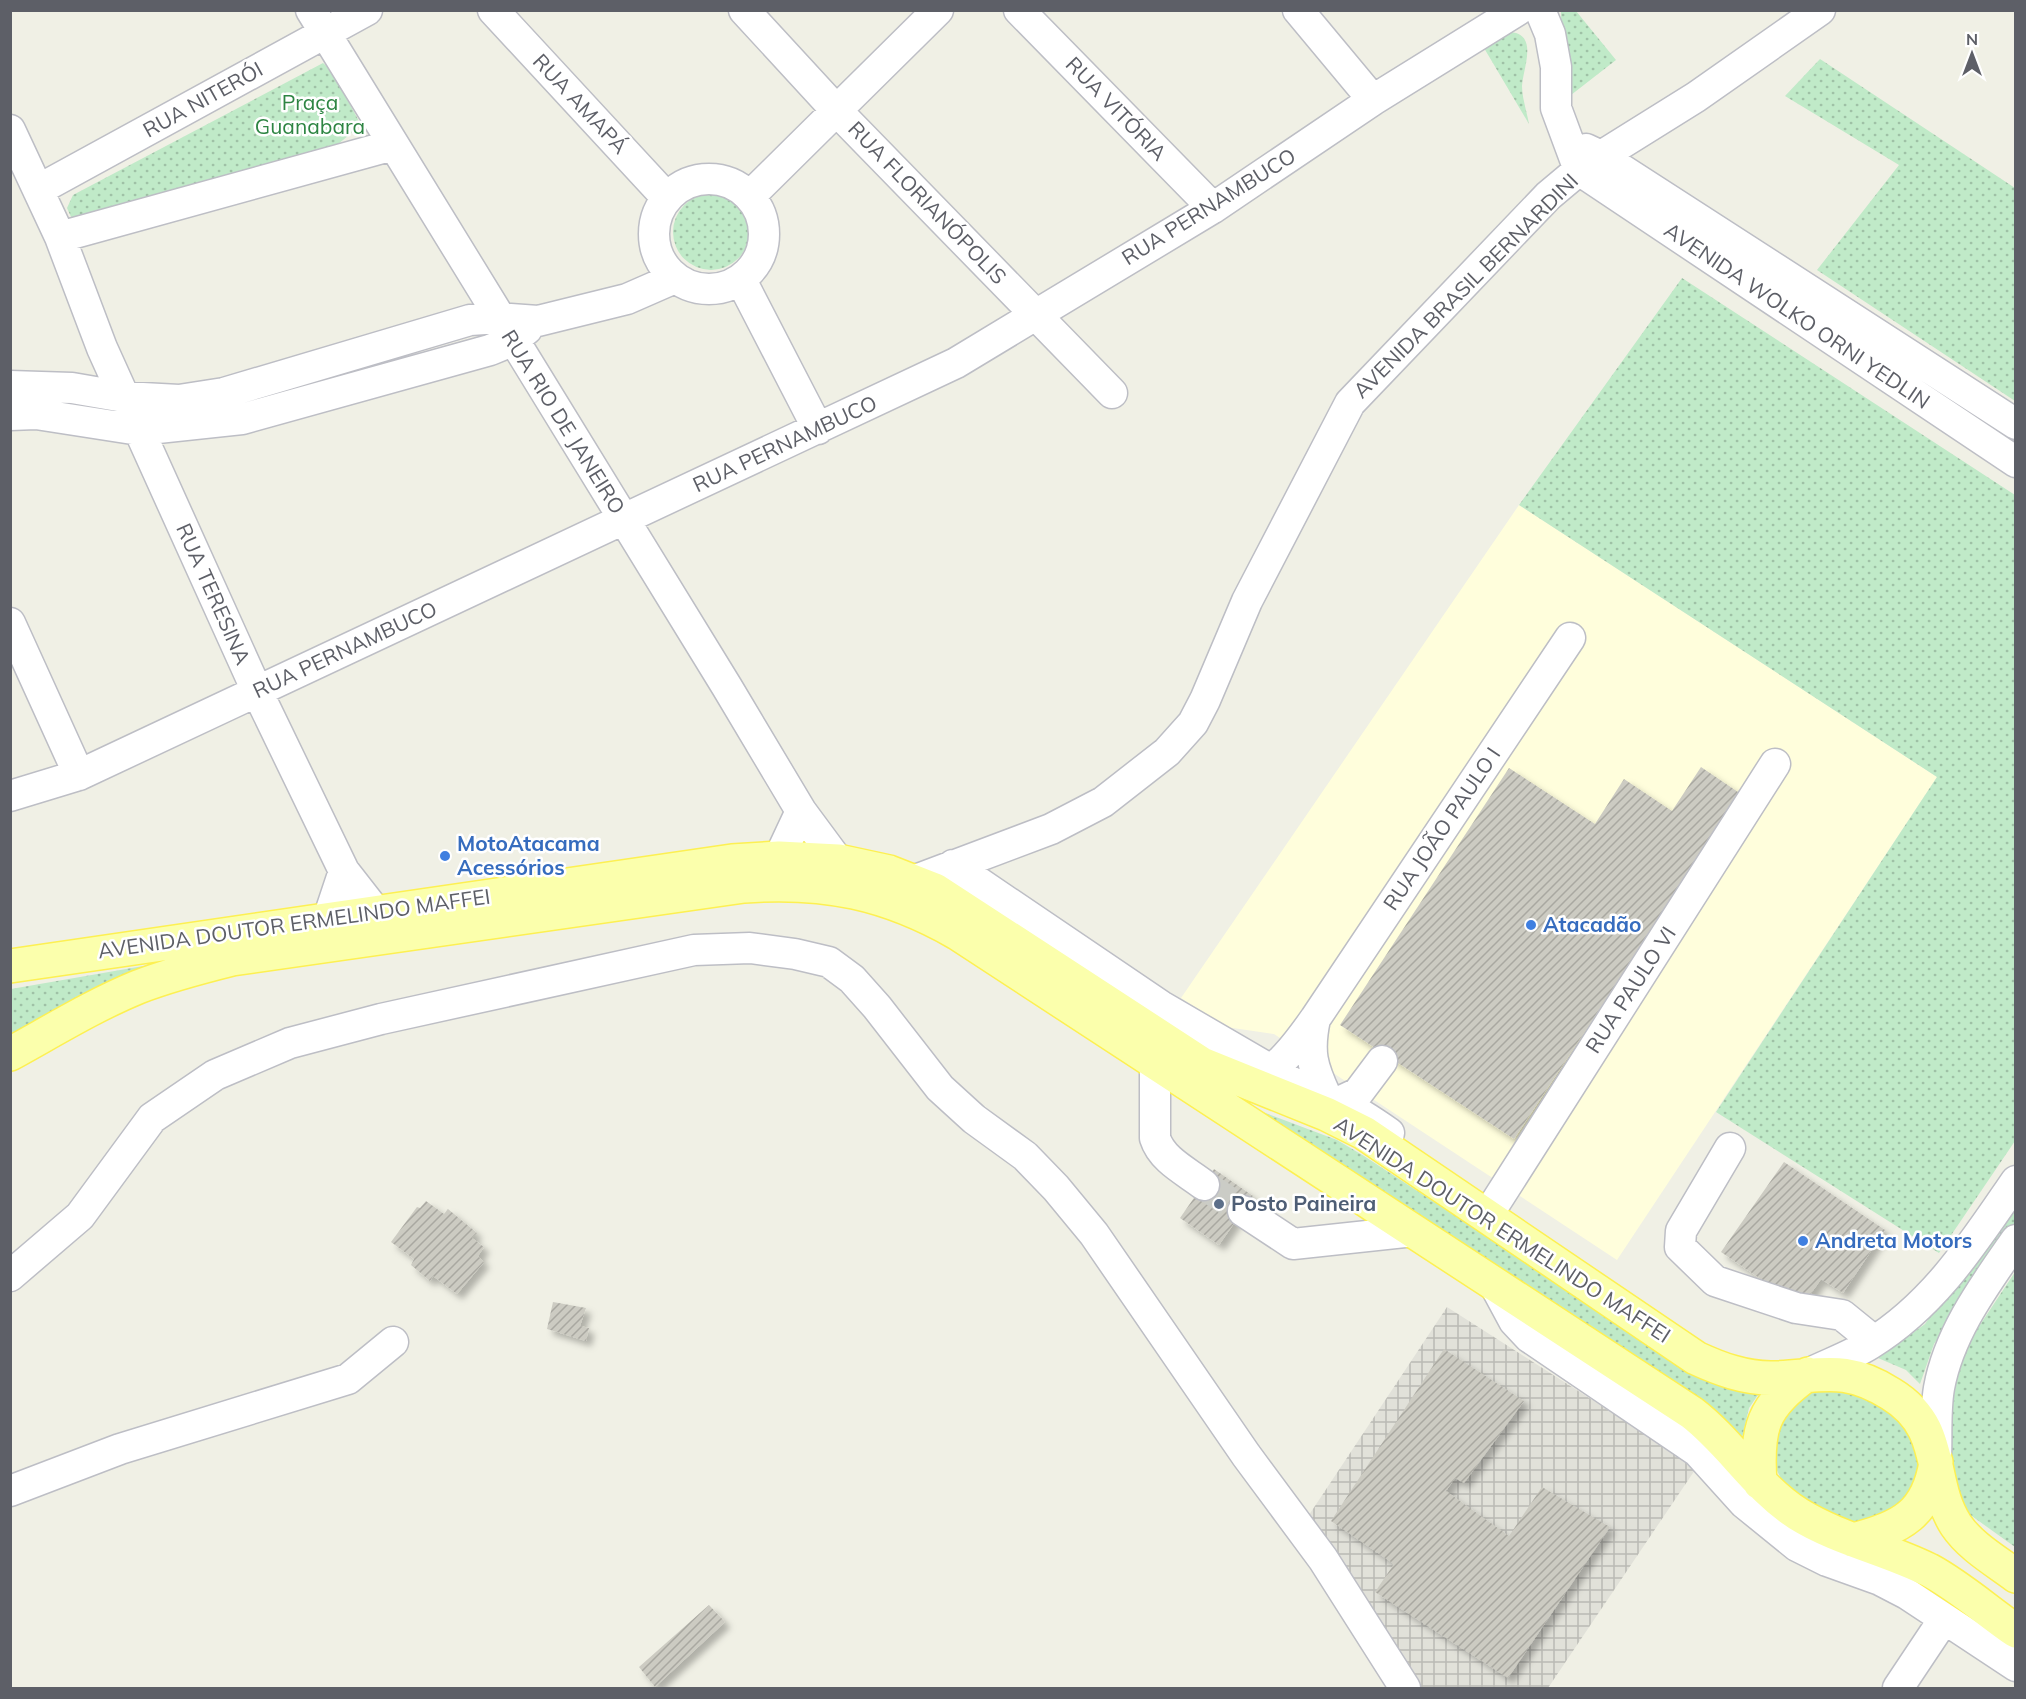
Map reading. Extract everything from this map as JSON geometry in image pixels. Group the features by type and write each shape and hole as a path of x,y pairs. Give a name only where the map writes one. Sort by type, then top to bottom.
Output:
{"main road":[{"name":"AVENIDA DOUTOR ERMELINDO MAFFEI","path":"10,966 732,861 778,858 838,861 889,872 952,899 1202,1064 1262,1078 1346,1123 1696,1358 1740,1375 1771,1378 1808,1374 1842,1374 1866,1380 1894,1395 1921,1420 1936,1458 1946,1502 1957,1526 1977,1547 2016,1576"},
{"name":"AVENIDA DOUTOR ERMELINDO MAFFEI","path":"10,1054 136,988 168,976 232,959 744,886 777,883 818,885 857,891 900,904 929,917 1155,1061 1692,1413 1714,1432 1760,1483 1800,1515 1853,1540 1929,1571 2016,1631"},
{"path":"1760,1483 1759,1435 1764,1418 1788,1388 1808,1374"},
{"path":"1853,1540 1900,1524 1920,1507 1932,1484 1936,1458"}],"street":[{"name":"RUA NITERÓI","path":"38,190 318,22 367,10"},
{"name":"RUA AMAPÁ","path":"493,10 667,198"},
{"name":"RUA FLORIANÓPOLIS","path":"744,10 836,110 1112,393"},
{"path":"750,196 938,10"},
{"name":"RUA VITÓRIA","path":"1018,10 1213,208"},
{"path":"1298,10 1373,100"},
{"name":"RUA PERNAMBUCO","path":"10,796 79,775 956,363 1213,208 1373,100 1518,10"},
{"path":"1540,10 1550,34 1557,68 1557,108 1568,142 1590,163"},
{"name":"AVENIDA BRASIL BERNARDINI","path":"913,881 1051,829 1103,802 1140,775 1186,730 1205,700 1256,582 1350,403 1548,196 1590,163 1696,98 1820,10"},
{"name":"RUA RIO DE JANEIRO","path":"318,22 801,811 838,861"},
{"name":"RUA TERESINA","path":"10,130 60,237 102,348 257,691 344,871 376,912"},
{"path":"60,237 393,146"},
{"name":"AVENIDA WOLKO ORNI YEDLIN","path":"1590,163 2016,424"},
{"name":"AVENIDA WOLKO ORNI YEDLIN","path":"1590,163 2016,462"},
{"path":"711,178 728,181 750,196 764,220 765,240 760,258 741,280 713,289 694,287 675,278 661,261 654,240 656,218 667,198 687,183 711,178"},
{"path":"10,386 72,388 124,397 179,400 224,393 470,320 506,329 627,299 675,278"},
{"path":"741,280 818,429"},
{"path":"10,415 36,414 139,430 242,419 490,350 506,329"},
{"path":"72,388 102,348"},
{"path":"10,623 79,775"},
{"name":"RUA JOÃO PAULO I","path":"1262,1078 1315,1019 1570,638"},
{"name":"RUA PAULO VI","path":"1486,1216 1775,764"},
{"path":"778,858 801,811"},
{"path":"953,865 1161,1006 1262,1078 1335,1093 1367,1118 1410,1146 1418,1170"},
{"path":"328,919 344,871"},
{"path":"10,1276 80,1216 152,1118 215,1075 290,1043 381,1019 694,950 750,948 795,954 829,962 852,979 877,1007 940,1088 974,1119 1025,1156 1056,1188 1094,1234 1246,1455 1323,1559 1405,1689"},
{"name":"RUA JOÃO PAULO I","path":"1315,1019 1310,1042 1316,1074 1335,1093"},
{"path":"1335,1093 1382,1060"},
{"path":"1155,1061 1155,1138 1158,1147 1164,1156 1204,1185"},
{"path":"1730,1148 1681,1231 1680,1247 1715,1281 1796,1308 1842,1315 1874,1341"},
{"path":"1808,1374 1874,1341 1923,1305 1963,1258 2016,1181"},
{"path":"1243,1211 1293,1244 1414,1231"},
{"path":"1936,1458 1939,1391 1946,1360 1961,1325 2016,1240"},
{"path":"1493,1282 1514,1321 1529,1337 1697,1451 1744,1503 1797,1546 1827,1561 1892,1586 2016,1666"},
{"path":"10,1491 120,1449 348,1379 393,1342"},
{"path":"1898,1689 1944,1619"}],"shaded area":[{"path":"1519,505 1937,777 1617,1260 1274,1034 1226,1027 1181,998"},
{"path":"1447,1307 1697,1467 1548,1688 1414,1688 1303,1524"}],"green space":[{"path":"1561,11 1576,11 1616,60 1562,102"},
{"path":"1510,32 1519,34 1527,45 1522,86 1529,124 1484,48"},
{"path":"1820,59 2015,188 2015,401 1817,270 1899,165 1785,96"},
{"name":"Praça Guanabara","path":"323,63 332,71 361,125 331,150 72,219 67,208 73,195"},
{"path":"704,194 718,194 732,200 743,211 749,225 746,247 738,259 718,270 704,270 690,264 679,253 673,239 673,225 679,211 690,200"},
{"path":"1682,278 2015,495 2015,1141 1939,1253 1716,1112 1937,777 1519,505"},
{"path":"172,961 11,1038 11,989"},
{"path":"1234,1101 1337,1140 1705,1379 1725,1388 1760,1392 1749,1408 1742,1438 1719,1418"},
{"path":"2015,1195 2015,1224 1934,1344 1920,1384 1906,1370 1878,1358 1925,1324"},
{"path":"2015,1272 2015,1547 1969,1514 1957,1486 1951,1452 1950,1382 1966,1346"},
{"path":"1824,1386 1857,1391 1886,1405 1912,1433 1920,1476 1908,1504 1851,1525 1825,1516 1785,1487 1770,1456 1774,1422 1795,1398"}],"building":[{"name":"Atacadão","path":"1701,767 1741,794 1514,1139 1340,1025 1509,768 1595,824 1624,779 1672,811"},
{"name":"Andreta Motors","path":"1784,1162 1885,1230 1843,1293 1821,1279 1810,1295 1790,1299 1721,1252"},
{"name":"Posto Paineira","path":"1214,1169 1253,1196 1219,1245 1180,1218"},
{"path":"426,1201 444,1214 448,1209 477,1233 472,1238 484,1247 478,1256 484,1262 457,1294 433,1276 430,1281 411,1265 414,1259 391,1242 417,1207 420,1208"},
{"path":"553,1302 586,1308 580,1326 589,1328 586,1341 547,1329"},
{"path":"1444,1349 1524,1401 1464,1483 1455,1478 1446,1491 1509,1536 1542,1487 1610,1527 1508,1678 1375,1592 1394,1564 1331,1521"},
{"path":"709,1605 725,1622 655,1687 639,1667"}],"tunnel":[{"path":"1204,1185 1243,1211"}],"place":[{"name":"MotoAtacama Acessórios","path":"445,856"},
{"name":"Atacadão","path":"1531,925"},
{"name":"Posto Paineira","path":"1219,1204"},
{"name":"Andreta Motors","path":"1803,1241"}]}
